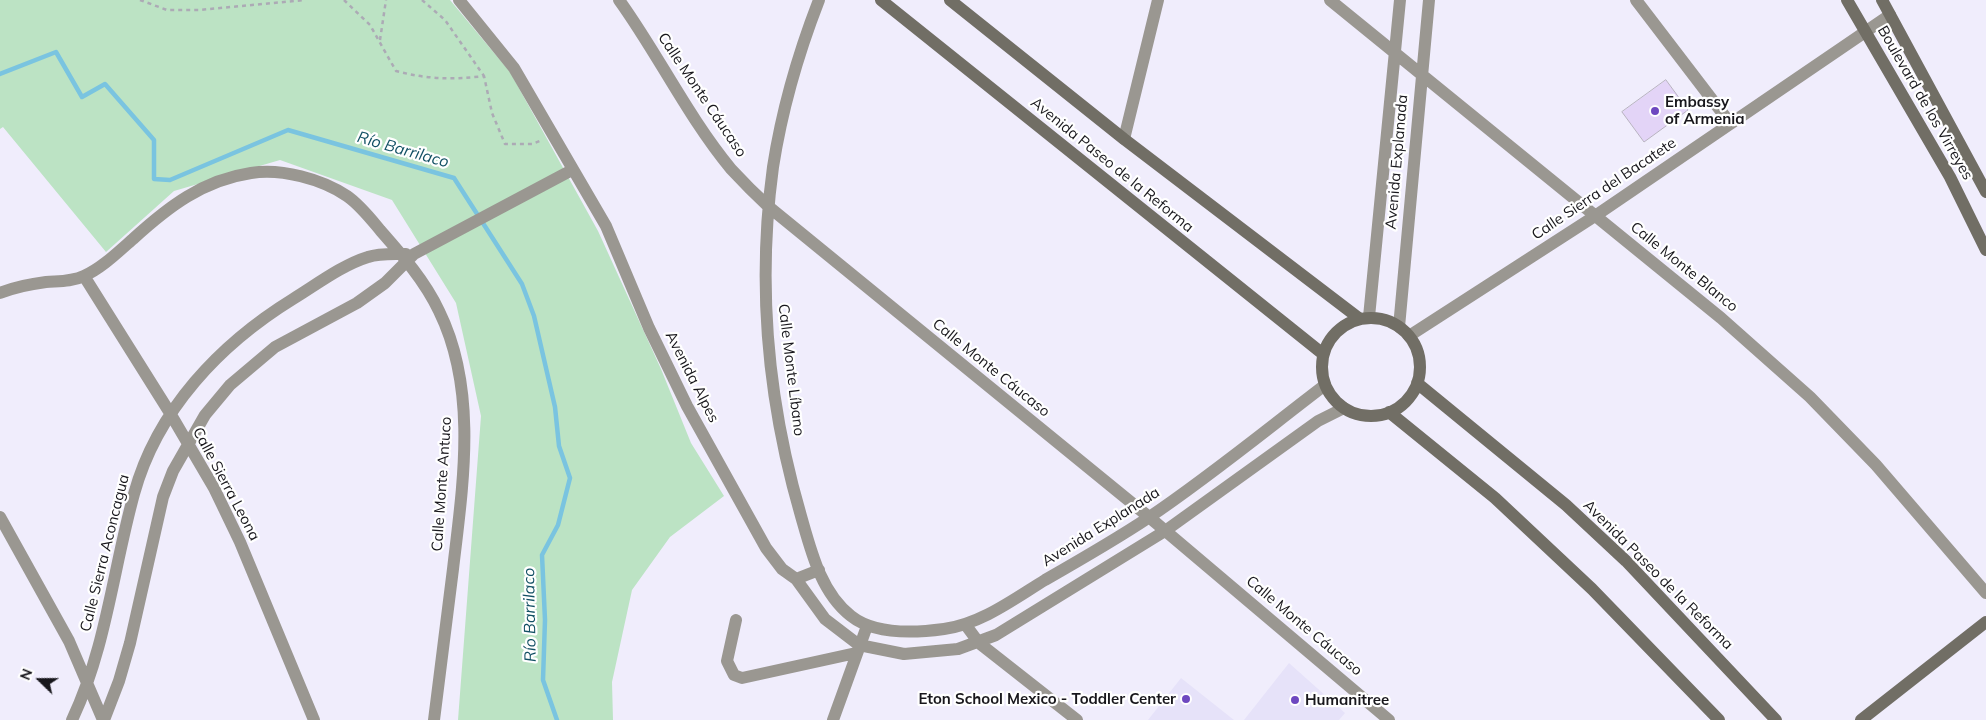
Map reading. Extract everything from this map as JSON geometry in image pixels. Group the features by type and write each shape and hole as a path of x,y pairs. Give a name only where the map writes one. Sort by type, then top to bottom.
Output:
{"main road":[{"name":"Avenida Paseo de la Reforma","path":"881,0 1323,354"},
{"name":"Avenida Paseo de la Reforma","path":"950,0 1124,138 1364,318"},
{"name":"Boulevard de los Virreyes","path":"1847,0 1950,177 1986,250"},
{"name":"Boulevard de los Virreyes","path":"1882,0 1986,192"},
{"path":"1364,318 1385,320 1404,331 1419,358 1417,383 1406,400 1389,412 1374,416 1359,415 1344,408 1333,398 1325,385 1322,370 1323,354 1331,338 1344,326 1364,318"},
{"name":"Avenida Paseo de la Reforma","path":"1417,383 1566,505 1626,561 1776,720"},
{"path":"1389,412 1502,505 1592,589 1719,720"},
{"path":"1861,720 1986,622"}],"street":[{"name":"Avenida Alpes","path":"459,0 514,68 606,226 649,328 691,414 766,548 782,568 796,579 826,619 857,649 904,654 958,649 979,642"},
{"name":"Calle Monte Cáucaso","path":"618,0 664,67 698,123 731,169 769,207 1149,517 1389,720"},
{"name":"Calle Monte Líbano","path":"819,0 794,70 784,109 769,207 765,268 770,360 778,420 791,481 812,553 837,602 851,616 867,626"},
{"path":"1124,138 1158,0"},
{"name":"Calle Monte Blanco","path":"1330,0 1721,318 1810,398 1876,464 1986,593"},
{"name":"Avenida Explanada","path":"1364,318 1400,0"},
{"name":"Avenida Explanada","path":"1404,331 1421,74 1429,0"},
{"path":"1636,0 1730,123"},
{"name":"Calle Sierra del Bacatete","path":"1404,331 1596,216 1890,15"},
{"name":"Calle Sierra Aconcagua","path":"104,720 119,681 130,643 163,497 187,445 205,415 230,385 275,347 357,303 384,283 412,255 549,184 572,170"},
{"name":"Calle Monte Antuco","path":"84,276 121,249 174,204 221,179 253,172 278,173 302,177 347,196 412,255 427,289 440,312 458,365 463,396 463,465 434,720"},
{"name":"Calle Sierra Aconcagua","path":"72,720 88,682 113,594 134,492 155,439 170,412 209,366 235,341 268,315 341,270 369,256 412,255"},
{"path":"0,293 16,287 67,281 84,276"},
{"name":"Calle Sierra Leona","path":"84,276 170,412 187,445 214,488 240,542 314,720"},
{"name":"Avenida Explanada","path":"867,626 891,630 921,631 945,629 965,624 1004,605 1149,517 1325,385"},
{"path":"979,642 1018,622 1165,531 1318,421 1344,408"},
{"path":"0,517 42,590 88,682 104,720"},
{"path":"796,579 819,570"},
{"path":"736,620 728,661 734,675 742,678 857,649"},
{"path":"965,624 979,642 1078,720"},
{"path":"833,720 857,649 867,626"}],"path":[{"path":"140,0 167,10 286,3 305,0"},
{"path":"344,0 364,17 380,41 391,66 396,71 448,80 484,76"},
{"path":"380,41 386,0"},
{"path":"422,0 445,20 484,76 492,113 505,144 532,144 552,135"}],"shaded area":[{"name":"Humanitree","path":"1289,663 1345,713 1339,720 1244,720"},
{"name":"Eton School Mexico - Toddler Center","path":"1181,678 1234,720 1148,720"}],"green space":[{"path":"0,0 450,0 510,72 598,231 661,369 691,443 724,496 670,537 632,590 612,682 613,720 458,720 481,416 456,303 392,200 280,160 174,191 106,252 3,127 0,129"}],"building":[{"name":"Embassy of Armenia","path":"1666,80 1688,110 1644,142 1622,112"}],"waterway":[{"name":"Río Barrilaco","path":"0,74 56,52 82,97 105,84 154,140 154,179 170,180 288,130 454,178 522,284 534,316 555,407 559,446 570,478 558,525 542,555 545,620 543,680 557,720"}],"place":[{"name":"Embassy of Armenia","path":"1655,111"},
{"name":"Eton School Mexico - Toddler Center","path":"1186,699"},
{"name":"Humanitree","path":"1295,700"}]}
